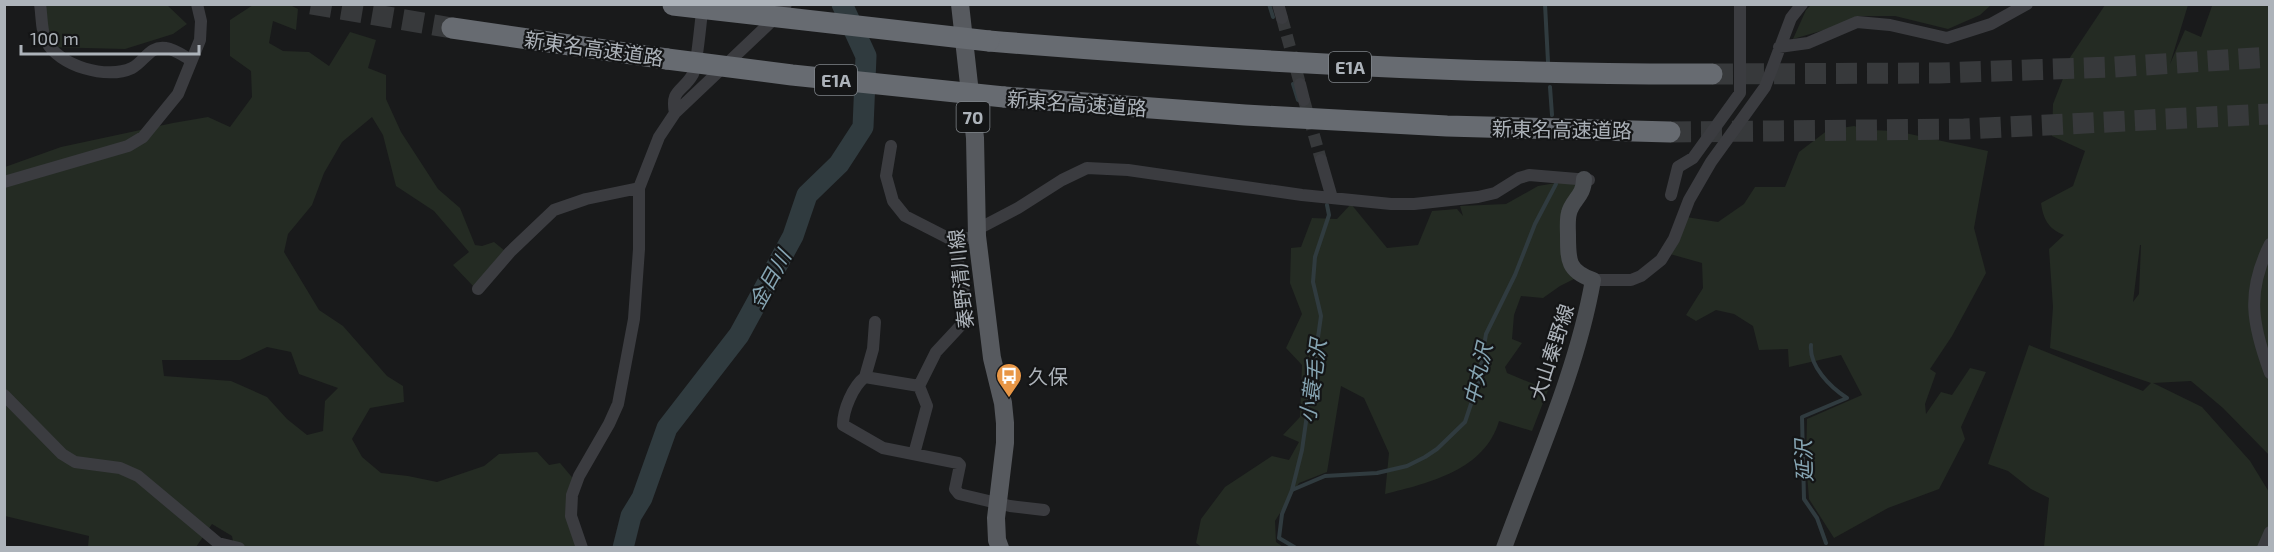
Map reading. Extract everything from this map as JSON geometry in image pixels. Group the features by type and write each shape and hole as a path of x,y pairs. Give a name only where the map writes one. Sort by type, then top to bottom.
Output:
{"highway":[{"name":"E1A","path":"672,5 989,41 1201,58 1476,71 1712,74"},
{"name":"新東名高速道路","path":"452,28 792,75 1004,97 1245,116 1447,126 1670,132"}],"main road":[{"name":"秦野清川線","path":"960,4 975,138 976,233 992,358 1003,403 1005,423 1005,443 996,518 997,540 1000,548"},
{"path":"1586,180 1582,192 1569,213 1568,260 1580,274 1593,280"},
{"name":"大山秦野線","path":"1504,548 1578,347 1593,280"}],"street":[{"path":"40,4 45,38 50,46 57,54 92,71 101,73 124,71 140,62 154,49 166,48 191,60"},
{"path":"4,182 128,146 143,137 178,94 200,40 201,21 197,4"},
{"path":"675,114 672,101 676,92 693,73 703,4"},
{"path":"582,548 571,516 572,495 579,476 618,404 634,319 639,249 639,188 659,137 675,114 775,18 786,4"},
{"path":"1278,4 1281,18"},
{"path":"1671,195 1678,167 1693,158 1740,93 1740,4"},
{"path":"1593,280 1631,280 1641,276 1661,260 1674,239 1689,200 1711,162 1765,87 1791,18 1802,4"},
{"path":"1779,46 1808,43 1857,22 1890,25 1947,38 1990,24 2027,4"},
{"path":"1300,84 1304,100"},
{"path":"891,146 886,176 893,201 905,216 954,241 976,233 1062,180 1087,168 1128,170 1332,198 1414,204 1495,193 1529,175 1586,180"},
{"path":"1321,160 1332,198"},
{"path":"478,289 510,252 554,210 639,188"},
{"path":"914,454 927,405 919,386 936,352 963,323 964,292 954,241"},
{"path":"2270,244 2263,256 2253,297 2258,340 2270,373"},
{"path":"874,322 873,349 864,377 858,382 843,417 843,425 883,448 958,463 960,465 956,491 959,494 1010,506 1044,510"},
{"path":"864,377 919,386"},
{"path":"4,395 62,454 75,462 120,468 138,476 218,545 239,548"},
{"path":"2263,548 2270,532"}],"shaded area":[{"path":"35,5 167,5 187,24 173,34 125,49 45,47"},
{"path":"253,5 290,5 298,9 296,30 273,21 269,43 283,51 309,52 329,66 350,32 376,40 368,68 386,75 386,99 401,132 438,189 460,208 475,245 482,246 494,242 505,251 473,286 453,265 469,252 434,211 396,186 383,135 372,117 342,142 324,173 312,205 288,234 284,252 319,310 343,326 387,376 403,386 404,402 370,408 352,439 362,457 381,473 437,482 484,466 499,454 537,452 549,465 560,463 576,482 566,502 587,547 234,547 232,536 212,524 196,547 88,547 89,536 5,516 5,167 61,147 173,123 208,117 230,127 252,97 251,71 230,56 230,20","holes":["267,347 291,352 299,374 338,388 325,401 323,431 307,435 287,419 267,397 231,381 164,376 162,360 240,360"]},
{"path":"1811,5 1991,5 1980,15 1948,29 1895,16 1857,16 1838,26 1793,39 1806,10"},
{"path":"2105,5 2188,5 2170,64 2185,30 2201,37 2212,6 2210,5 2269,5 2269,455 2223,408 2191,381 2153,383 2202,407 2250,461 2269,492 2269,547 2044,547 2049,498 2031,489 2008,471 1988,464 2029,345 2143,391 2151,383 2050,348 2053,307 2049,249 2064,235 2054,230 2047,222 2041,203 2073,186 2085,151 2052,136 2053,104 2067,62","holes":["2141,245 2139,294 2133,302"]},
{"path":"1854,126 1870,130 1896,131 1988,151 1974,228 1986,273 1952,336 1930,369 1936,373 1925,404 1926,414 1941,392 1952,395 1970,368 1986,372 1961,427 1965,439 1939,489 1888,508 1834,538 1809,499 1806,461 1807,419 1862,395 1841,355 1789,367 1788,349 1759,350 1753,326 1734,314 1716,310 1696,321 1686,315 1703,288 1702,263 1670,254 1686,217 1718,222 1744,204 1755,187 1785,187 1799,152 1828,130"},
{"path":"1562,182 1580,183 1569,213 1580,276 1543,298 1521,296 1514,315 1512,339 1522,343 1505,367 1507,373 1548,390 1532,431 1499,421 1492,438 1468,463 1437,479 1385,494 1389,453 1364,398 1341,386 1327,472 1299,483 1275,521 1276,542 1283,547 1203,548 1196,543 1201,519 1225,487 1272,456 1289,460 1299,442 1283,435 1300,417 1302,365 1286,348 1302,314 1290,283 1291,248 1301,247 1312,218 1337,219 1351,204 1387,248 1418,245 1432,211 1457,209 1463,216 1460,206 1506,204 1538,186"}],"waterway":[{"name":"金目川","path":"623,548 631,516 642,498 667,428 739,335 793,236 807,195 839,164 863,127 866,56 842,4"},
{"name":"小蓑毛沢","path":"1269,4 1273,17"},
{"name":"中丸沢","path":"1545,4 1548,62"},
{"name":"小蓑毛沢","path":"1293,84 1298,100"},
{"name":"中丸沢","path":"1550,87 1552,115"},
{"name":"中丸沢","path":"1292,490 1325,476 1377,473 1407,466 1437,449 1465,422 1478,383 1486,334 1515,275 1535,224 1556,184"},
{"name":"小蓑毛沢","path":"1296,548 1279,538 1282,514 1292,490 1302,450 1321,316 1313,282 1315,257 1329,215 1327,205"},
{"name":"延沢","path":"1811,345 1813,361 1817,368 1834,388 1847,398 1802,417 1804,499 1817,518 1826,543"}],"tunnel":[{"path":"311,4 452,28"},
{"path":"1282,18 1300,84"},
{"path":"1712,74 1939,73 2114,67 2270,57"},
{"path":"1304,100 1321,160"},
{"path":"1670,132 1964,129 2270,114"}],"place":[{"name":"久保","path":"1009,399"}]}
